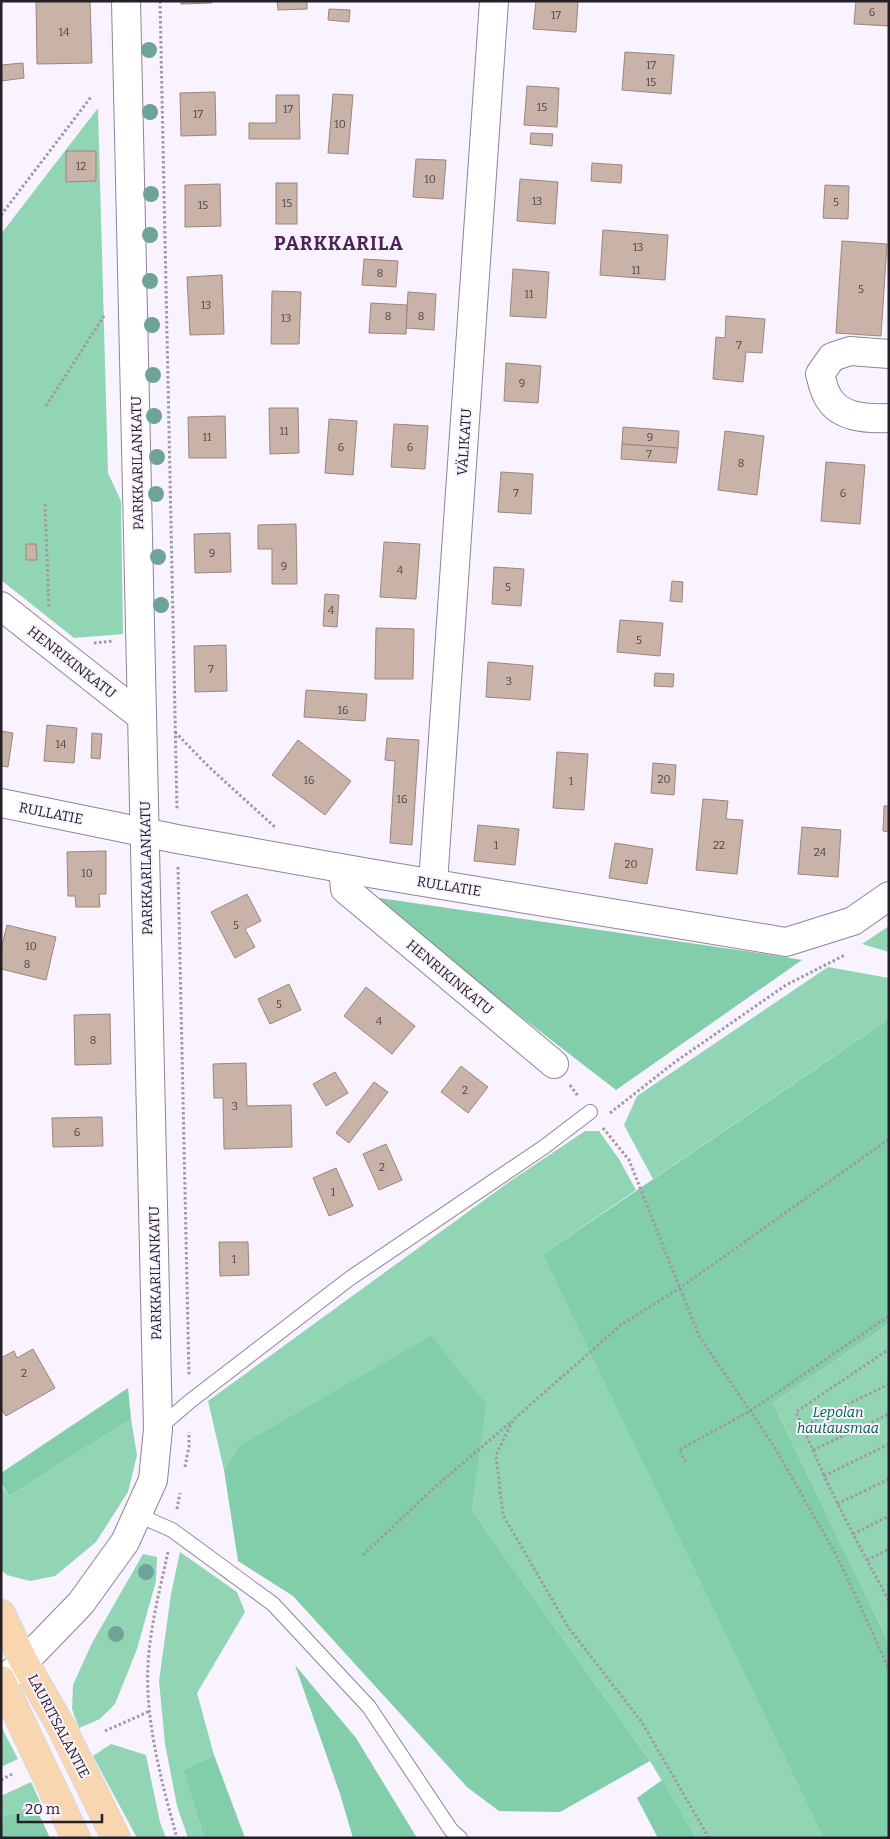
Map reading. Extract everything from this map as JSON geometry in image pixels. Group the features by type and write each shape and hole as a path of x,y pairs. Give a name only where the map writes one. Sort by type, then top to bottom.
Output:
{"main road":[{"name":"LAURITSALANTIE","path":"1,1614 24,1662 62,1728 116,1838"},
{"path":"2,1680 76,1838"}],"street":[{"name":"PARKKARILANKATU","path":"2,1680 24,1662 81,1603 125,1542 154,1480 158,1429 126,1"},
{"name":"VÄLIKATU","path":"433,883 494,1"},
{"path":"889,354 850,351 832,357 820,374 826,394 835,407 850,416 889,418"},
{"name":"HENRIKINKATU","path":"1,606 142,717"},
{"name":"RULLATIE","path":"1,803 145,831 344,879 433,883 786,942 853,921 889,896"},
{"name":"HENRIKINKATU","path":"344,879 554,1064"}],"lane":[{"path":"158,1429 189,1402 349,1279 544,1147 594,1117"},
{"path":"138,1515 172,1530 273,1604 369,1707 451,1830 460,1838"}],"path":[{"path":"160,1 177,839"},
{"path":"1,215 91,97"},
{"path":"46,406 104,316 133,277"},
{"path":"45,504 50,645"},
{"path":"175,732 280,832"},
{"path":"594,1117 786,985 853,951"},
{"path":"554,1064 629,1160 699,1336 772,1443 838,1558 889,1669"},
{"path":"363,1555 435,1486 622,1324 680,1288 889,1139"},
{"path":"686,1462 680,1450 750,1411 889,1316"},
{"path":"889,1349 796,1412 852,1534 887,1593 889,1601"},
{"path":"802,1427 889,1384"},
{"path":"813,1450 889,1414"},
{"path":"513,1420 496,1455 503,1515 568,1627 641,1721 709,1838"},
{"path":"824,1476 889,1444"},
{"path":"838,1504 889,1479"},
{"path":"852,1534 889,1516"},
{"path":"867,1560 889,1549"},
{"path":"105,1731 150,1711"},
{"path":"1,1780 17,1772"}],"green space":[{"path":"98,108 108,473 121,501 123,634 74,638 1,580 1,234"},
{"path":"365,896 766,954 802,960 616,1090"},
{"path":"889,926 889,952 862,944"},
{"path":"828,967 889,978 889,1019 653,1179 624,1125 637,1096"},
{"path":"889,1019 889,1324 773,1403 889,1643 889,1838 824,1838 543,1254"},
{"path":"585,1131 599,1131 619,1159 636,1190 543,1254 889,1838 696,1838 650,1761 472,1511 485,1404 238,1447 224,1470 208,1401 509,1182"},
{"name":"Lepolan hautausmaa","path":"889,1324 889,1643 773,1403"},
{"path":"431,1336 486,1404 472,1511 650,1761 560,1812 499,1811 467,1787 293,1596 238,1561 224,1470 238,1447"},
{"path":"128,1388 131,1419 9,1496 1,1483 1,1473"},
{"path":"131,1419 137,1455 128,1492 96,1542 55,1576 30,1581 7,1575 1,1570 1,1485 9,1496"},
{"path":"180,1552 237,1592 245,1612 197,1693 214,1755 183,1770 204,1838 188,1838 177,1806 165,1744 159,1681 171,1594"},
{"path":"143,1554 157,1557 156,1581 137,1649 115,1704 100,1719 79,1728 72,1709 73,1685 92,1643"},
{"path":"295,1665 356,1738 417,1838 353,1838 340,1794"},
{"path":"1,1726 18,1759 1,1767"},
{"path":"111,1744 146,1755 160,1822 166,1838 137,1838 93,1756"},
{"path":"214,1755 245,1838 204,1838 183,1770"},
{"path":"662,1780 696,1838 658,1838 637,1798"},
{"path":"31,1782 41,1804 36,1808 1,1817 1,1796"},
{"path":"36,1808 50,1838 1,1838 1,1817"}],"building":[{"path":"36,1 90,1 92,63 37,64"},
{"path":"181,1 212,1 212,3 181,4"},
{"path":"277,1 307,1 307,9 278,10"},
{"path":"536,1 578,1 576,32 533,29"},
{"path":"856,1 889,1 889,26 854,24"},
{"path":"329,9 350,10 349,22 328,20"},
{"path":"625,52 674,55 671,94 622,90"},
{"path":"23,63 24,78 1,81 1,65"},
{"path":"527,86 559,88 557,127 524,125"},
{"path":"215,92 216,135 181,136 180,93"},
{"path":"333,94 353,95 348,154 328,153"},
{"path":"276,95 299,95 300,139 249,139 249,123 276,123"},
{"path":"531,133 553,134 552,146 530,144"},
{"path":"66,151 96,151 96,181 66,182"},
{"path":"416,159 446,160 443,199 413,197"},
{"path":"592,163 622,165 621,183 591,181"},
{"path":"520,179 558,182 555,224 517,221"},
{"path":"276,183 297,183 297,224 276,224"},
{"path":"220,184 221,226 185,227 185,185"},
{"path":"825,185 849,186 848,219 823,218"},
{"path":"603,230 668,235 665,280 600,275"},
{"path":"842,241 887,244 881,336 836,333"},
{"path":"364,259 398,261 396,287 362,285"},
{"path":"513,269 549,272 546,318 510,316"},
{"path":"222,275 224,334 190,335 187,277"},
{"path":"272,291 301,292 299,344 271,344"},
{"path":"408,292 436,294 434,330 406,328"},
{"path":"371,303 407,305 406,334 369,333"},
{"path":"726,316 765,319 762,353 746,352 743,382 713,379 716,337 725,338"},
{"path":"506,363 541,366 538,403 504,401"},
{"path":"269,408 298,408 299,453 270,454"},
{"path":"225,416 226,458 189,458 188,417"},
{"path":"329,419 357,421 353,475 325,473"},
{"path":"394,424 428,426 425,469 391,467"},
{"path":"623,427 679,431 678,448 622,444"},
{"path":"725,431 764,436 757,495 718,490"},
{"path":"622,444 678,448 676,463 621,459"},
{"path":"826,462 865,465 860,524 821,521"},
{"path":"501,472 533,474 531,514 498,512"},
{"path":"296,524 297,584 272,584 272,549 258,549 258,525"},
{"path":"230,533 231,572 195,573 194,534"},
{"path":"384,542 420,544 416,599 380,597"},
{"path":"26,544 36,544 37,560 26,560"},
{"path":"494,567 524,569 521,606 492,604"},
{"path":"672,581 683,582 682,602 670,601"},
{"path":"325,594 339,595 337,627 323,626"},
{"path":"620,620 663,623 660,656 617,652"},
{"path":"376,628 414,629 413,679 375,679"},
{"path":"226,645 227,691 195,692 194,646"},
{"path":"488,662 533,666 530,700 486,697"},
{"path":"655,673 674,674 673,687 654,686"},
{"path":"306,690 367,694 365,721 304,717"},
{"path":"47,725 77,728 74,763 44,761"},
{"path":"1,731 13,733 8,767 1,766"},
{"path":"92,733 102,734 100,759 91,758"},
{"path":"387,738 419,740 412,845 390,843 395,761 385,760"},
{"path":"298,740 351,781 325,815 272,775"},
{"path":"557,752 588,754 584,810 553,808"},
{"path":"653,763 676,765 674,795 651,793"},
{"path":"703,799 728,801 726,819 743,820 737,874 696,870"},
{"path":"884,806 889,806 889,832 883,831"},
{"path":"478,825 519,829 515,865 474,861"},
{"path":"802,827 841,830 838,877 798,874"},
{"path":"615,843 653,849 647,884 609,878"},
{"path":"106,851 106,894 99,894 100,907 76,907 75,896 68,896 67,852"},
{"path":"247,894 261,921 245,929 255,947 235,958 211,912"},
{"path":"7,925 56,937 46,980 1,969 1,950"},
{"path":"289,984 301,1010 270,1024 258,999"},
{"path":"366,987 415,1026 392,1054 344,1016"},
{"path":"110,1014 111,1064 75,1065 74,1015"},
{"path":"246,1063 247,1106 291,1105 292,1147 224,1149 223,1098 214,1098 213,1064"},
{"path":"461,1066 488,1087 468,1113 441,1092"},
{"path":"335,1072 348,1093 326,1106 313,1084"},
{"path":"374,1082 388,1092 349,1143 336,1133"},
{"path":"102,1117 103,1146 53,1147 52,1118"},
{"path":"386,1144 402,1180 379,1190 363,1154"},
{"path":"336,1168 353,1206 329,1216 313,1178"},
{"path":"219,1242 248,1242 249,1275 220,1276"},
{"path":"33,1349 55,1388 6,1416 1,1409 1,1358 14,1351 17,1358"}],"district":[{"name":"PARKKARILA","path":"339,243"}]}
